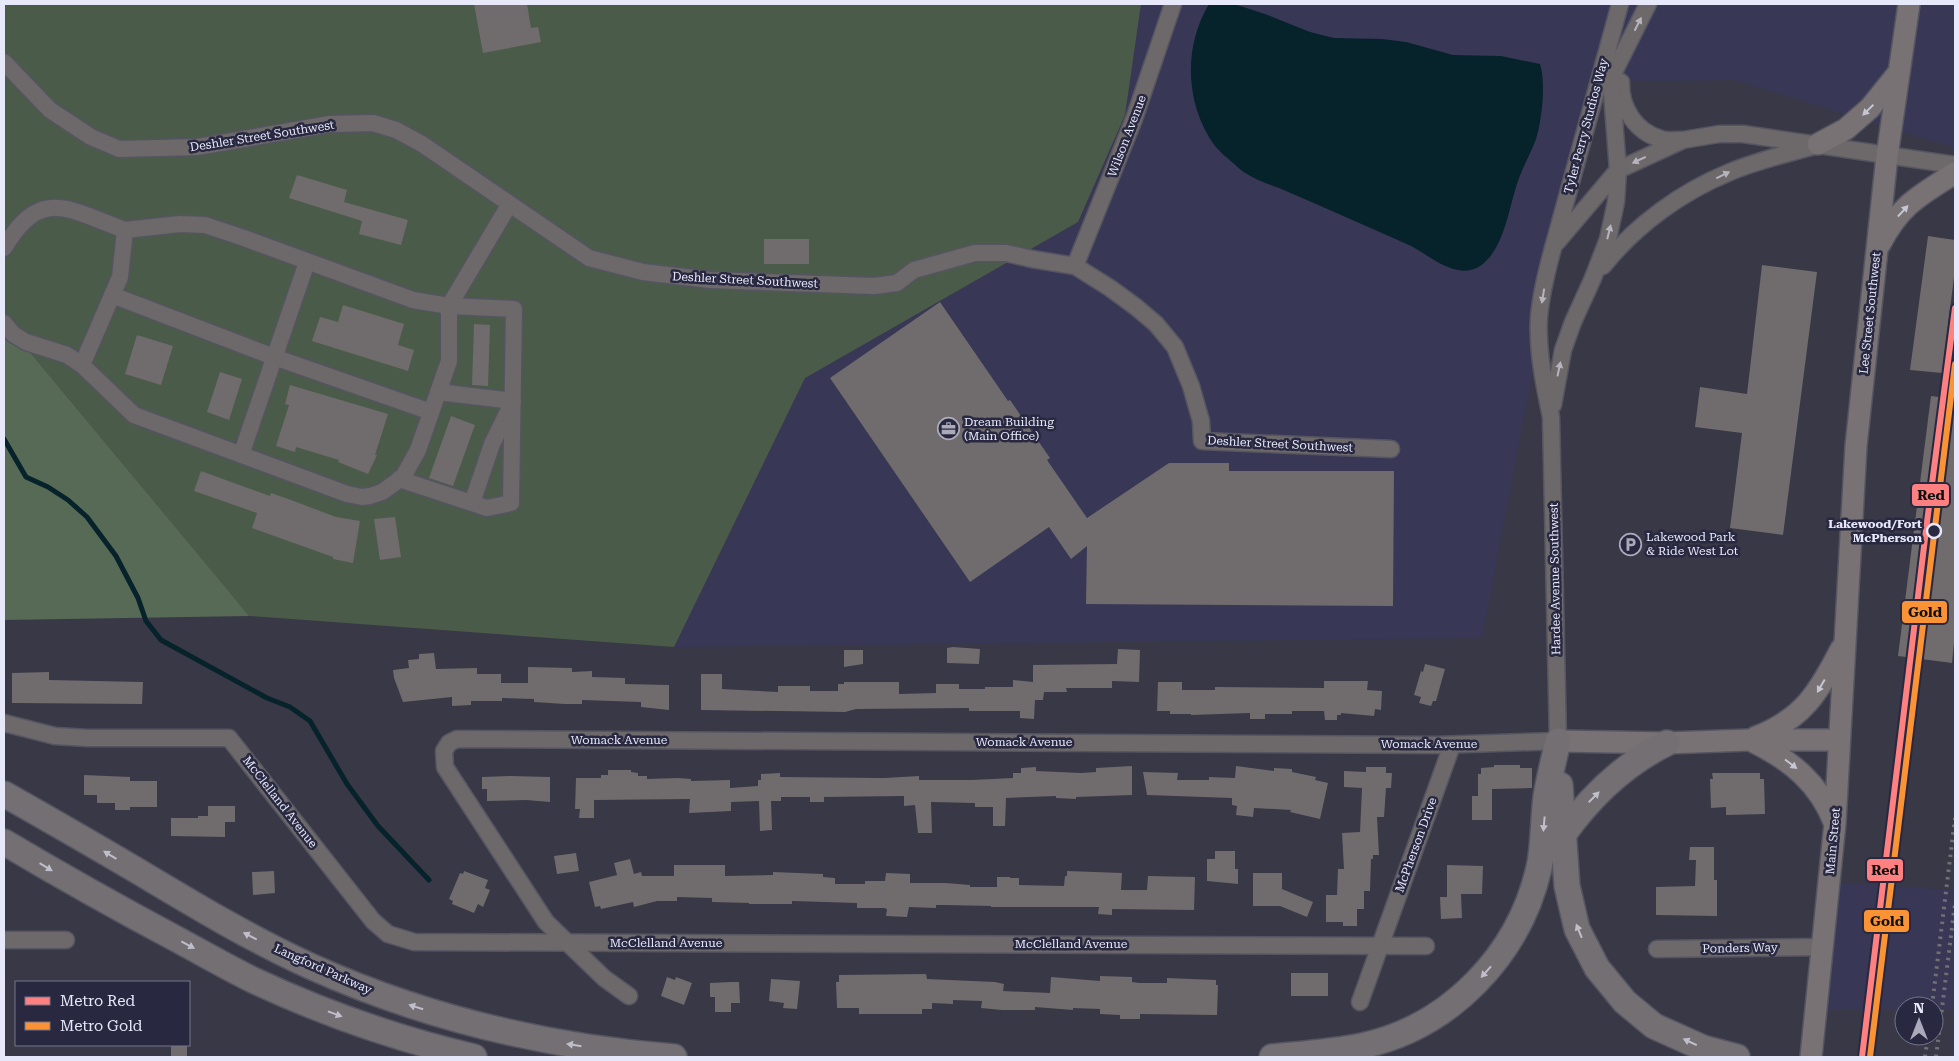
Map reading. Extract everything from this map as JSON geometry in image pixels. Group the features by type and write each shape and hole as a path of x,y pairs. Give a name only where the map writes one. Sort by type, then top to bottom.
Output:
{"highway":[{"path":"1558,741 1567,886 1577,929 1597,968 1625,1002 1654,1026 1703,1048 1737,1057"},
{"path":"1272,1057 1363,1046 1405,1032 1433,1017 1456,1001 1474,985 1492,965 1517,928 1534,887 1542,847 1546,796 1558,741"},
{"path":"1563,835 1582,809 1607,784 1646,753 1666,744"},
{"name":"Langford Parkway","path":"4,794 229,925 309,966 368,990 479,1026 550,1041 674,1057"},
{"path":"4,842 91,894 252,979 378,1030 433,1048 474,1057"}],"main road":[{"name":"Lee Street Southwest","path":"1845,633 1856,446 1887,156 1909,4"},
{"path":"1818,144 1846,129 1870,108 1899,72"},
{"path":"1877,251 1891,224 1912,200 1955,173"},
{"path":"1749,740 1786,723 1815,696 1845,633"},
{"name":"Main Street","path":"1811,1057 1835,823 1845,633"},
{"path":"1749,740 1778,755 1804,774 1828,806 1835,823"},
{"name":"Womack Avenue","path":"1558,741 1666,744 1749,740 1839,740"}],"street":[{"name":"Wilson Avenue","path":"1076,266 1134,119 1173,4"},
{"name":"Tyler Perry Studios Way","path":"1553,248 1620,4"},
{"name":"Tyler Perry Studios Way","path":"1593,278 1608,239 1616,202 1618,170 1612,93 1614,72 1648,4"},
{"path":"1628,44 1622,74 1621,93 1633,122 1641,130 1662,139 1683,140 1719,134 1743,134 1955,165"},
{"name":"Deshler Street Southwest","path":"4,62 50,110 91,137 119,149 147,150 197,147 330,124 373,123 396,130 422,144 589,258 643,272 710,280 874,286 897,283 914,270 974,253 1006,253 1076,266 1136,307 1156,324 1175,347 1191,386 1201,421 1202,440 1391,449"},
{"path":"1553,248 1618,170 1683,140"},
{"path":"1593,278 1619,246 1642,226 1691,191 1730,171 1818,144"},
{"path":"4,323 13,334 26,342 67,355 82,364 134,415 347,494 362,497 370,496 382,492 403,477 418,450 449,361 449,306 509,205"},
{"path":"4,248 13,232 28,216 44,208 60,207 125,230 180,224 205,226 244,238 413,300 449,306 514,309 511,502 487,508 399,479"},
{"path":"82,364 120,277 125,230"},
{"name":"Hardee Avenue Southwest","path":"1553,248 1539,317 1542,372 1551,417 1558,741"},
{"path":"241,454 307,262"},
{"name":"Hardee Avenue Southwest","path":"1551,417 1563,350 1575,317 1593,278"},
{"path":"112,295 274,357 431,412"},
{"path":"438,392 512,401"},
{"path":"472,503 492,444 512,401"},
{"name":"McClelland Avenue","path":"4,723 55,736 87,738 229,738 373,921 388,934 414,942 1426,946"},
{"name":"Womack Avenue","path":"566,942 546,922 445,767 444,751 449,743 457,739 1452,744 1558,741"},
{"name":"McPherson Drive","path":"1360,1002 1452,744"},
{"path":"4,940 66,940"},
{"path":"566,942 604,978 629,996"},
{"name":"Ponders Way","path":"1657,949 1823,947"}],"shaded area":[{"path":"1141,4 1955,4 1955,148 1734,80 1588,82 1482,638 674,647 805,378 1078,222 1125,115"},
{"path":"1209,4 1234,4 1310,32 1334,38 1382,39 1406,42 1453,55 1501,56 1540,64 1543,91 1538,131 1518,181 1501,238 1488,258 1475,269 1461,271 1446,266 1411,246 1254,178 1223,154 1215,146 1205,130 1198,113 1191,76 1195,39"},
{"path":"1831,882 1955,890 1955,1010 1944,1010 1944,996 1894,996 1894,1010 1824,1010"}],"green space":[{"path":"4,4 1141,4 1125,115 1078,222 805,378 674,647 249,616 4,321"},
{"path":"4,321 231,594 249,616 4,620"}],"building":[{"path":"474,4 527,4 531,28 538,27 541,42 483,53"},
{"path":"297,175 347,190 344,202 408,220 401,245 359,234 362,221 289,198"},
{"path":"1928,236 1955,240 1955,269 1942,373 1910,370"},
{"path":"764,239 809,239 809,264 764,264"},
{"path":"1762,265 1817,272 1783,535 1730,528 1742,433 1695,427 1700,387 1747,394"},
{"name":"Dream Building (Main Office)","path":"940,302 1050,458 1047,460 1087,518 1169,463 1229,463 1229,471 1394,471 1393,606 1086,604 1087,546 1071,559 1049,527 970,582 830,378"},
{"path":"343,305 404,324 398,345 414,350 408,371 312,341 320,317 338,322"},
{"path":"474,324 490,325 488,386 472,385"},
{"path":"137,335 173,346 161,385 125,374"},
{"path":"220,372 242,379 229,420 207,412"},
{"path":"290,385 388,414 375,455 377,455 368,474 338,462 339,460 296,447 295,452 276,446 289,405 285,404"},
{"path":"1931,396 1955,399 1955,633 1952,663 1898,656"},
{"path":"451,416 475,425 453,486 429,478"},
{"path":"201,471 270,496 271,493 336,517 360,521 353,563 333,559 333,557 252,528 257,513 194,491"},
{"path":"395,517 401,557 380,560 374,519"},
{"path":"947,648 980,649 979,664 947,663"},
{"path":"1118,649 1140,650 1139,682 1112,681 1112,688 1066,688 1067,692 1044,692 1043,700 1035,700 1034,719 1020,718 1020,711 969,711 969,708 856,709 845,712 701,710 701,674 722,674 722,689 778,692 778,686 810,686 810,691 838,691 838,684 844,684 844,682 899,682 899,694 936,693 936,684 959,684 959,689 985,689 985,687 1013,687 1013,680 1033,682 1033,665 1117,664"},
{"path":"844,650 863,650 863,664 844,667"},
{"path":"434,653 436,669 477,668 477,674 501,674 501,683 528,683 528,667 572,668 572,672 592,671 592,677 625,678 625,684 669,685 669,710 641,707 641,702 582,700 582,704 565,704 534,702 534,699 502,698 502,701 471,701 471,705 452,706 452,697 403,702 393,670 409,668 408,660 419,659 419,654"},
{"path":"1425,664 1445,669 1436,701 1433,701 1431,706 1419,703 1421,697 1414,695"},
{"path":"49,672 49,680 143,682 142,704 12,703 12,673"},
{"path":"1324,681 1368,681 1367,690 1382,691 1381,710 1375,709 1374,716 1341,713 1341,715 1337,715 1337,720 1325,720 1324,711 1292,711 1292,714 1265,714 1265,719 1250,719 1250,713 1191,715 1170,714 1170,711 1157,711 1158,682 1182,682 1182,690 1215,690 1215,687 1324,688"},
{"path":"1494,765 1520,765 1520,768 1532,768 1532,788 1492,789 1492,820 1472,820 1472,796 1478,796 1478,774 1481,774 1481,768 1494,767"},
{"path":"1132,766 1132,795 1076,797 1076,799 1056,798 1056,796 1006,798 1005,826 993,826 993,807 975,807 975,803 931,802 932,833 918,833 915,805 904,806 904,796 824,797 824,802 810,802 810,797 781,797 781,801 771,801 772,830 760,831 759,801 731,802 731,811 689,813 690,799 594,800 594,818 579,818 580,809 575,809 576,778 601,778 601,775 608,775 608,770 631,770 631,772 638,773 638,776 647,776 647,779 730,780 730,788 758,786 761,774 780,773 780,777 884,778 919,776 919,780 972,780 1013,778 1013,773 1021,773 1021,768 1036,767 1036,771 1081,773 1096,772 1096,768"},
{"path":"1236,766 1274,771 1274,768 1292,769 1292,772 1316,777 1315,780 1328,783 1320,819 1290,812 1291,810 1254,808 1253,817 1236,815 1237,806 1232,805 1232,798 1147,795 1143,772 1178,773 1177,780 1209,780 1209,777 1235,778"},
{"path":"1366,767 1386,767 1386,773 1392,773 1391,788 1386,788 1384,817 1377,817 1379,855 1373,855 1373,859 1371,859 1370,891 1364,891 1364,909 1357,909 1357,926 1343,926 1343,922 1326,922 1326,895 1337,895 1338,869 1344,869 1342,833 1360,832 1362,788 1344,787 1344,771 1366,772"},
{"path":"1712,773 1760,773 1760,779 1764,779 1765,814 1726,815 1726,807 1711,808 1710,779 1713,779"},
{"path":"84,775 130,777 130,781 157,781 157,807 130,807 130,810 115,810 115,803 97,803 97,795 84,795"},
{"path":"482,777 550,777 550,802 526,800 487,801 487,789 482,789"},
{"path":"208,806 235,806 235,822 225,822 225,837 171,836 171,818 208,816"},
{"path":"1690,847 1714,847 1714,880 1717,880 1717,916 1656,915 1656,887 1695,886 1696,860 1689,860"},
{"path":"1215,851 1235,851 1235,869 1238,869 1238,884 1207,881 1207,859 1215,859"},
{"path":"576,853 579,871 557,874 554,856"},
{"path":"630,859 634,874 641,872 642,876 674,876 674,865 725,865 725,876 773,875 773,872 823,874 823,877 835,878 835,884 865,884 865,881 885,881 886,873 910,874 910,883 946,883 970,885 970,887 997,887 997,877 1010,877 1019,878 1019,885 1064,886 1067,871 1122,873 1121,890 1147,890 1148,876 1195,877 1194,910 1112,909 1112,915 1098,914 1099,907 936,905 936,908 909,907 907,917 886,916 887,909 884,908 857,908 857,903 792,901 792,904 749,904 712,902 712,898 677,897 677,901 657,901 634,907 633,902 601,909 600,906 595,907 589,882 617,875 614,863"},
{"path":"1447,865 1483,866 1482,894 1461,894 1462,918 1441,919 1440,897 1447,897"},
{"path":"274,871 275,893 253,895 252,872"},
{"path":"464,871 488,880 485,888 490,890 483,907 478,904 474,913 452,904 453,901 449,899 460,873 463,874"},
{"path":"1253,873 1282,873 1282,889 1313,902 1307,917 1280,906 1253,906"},
{"path":"1291,973 1328,973 1328,996 1291,996"},
{"path":"926,974 927,979 995,982 1004,984 1003,991 1050,993 1051,977 1100,981 1100,976 1132,977 1132,982 1139,983 1167,983 1167,978 1216,980 1216,985 1218,985 1217,1015 1140,1014 1140,1019 1120,1019 1120,1015 1100,1014 1100,1009 1073,1008 1073,1010 1035,1007 1035,1010 1002,1010 981,1008 982,1001 953,1000 953,1004 932,1003 932,1009 922,1009 922,1014 859,1014 859,1008 837,1008 836,982 839,982 839,975"},
{"path":"667,977 675,980 676,977 692,983 684,1005 661,996"},
{"path":"771,979 800,981 797,1009 783,1008 784,1003 769,1001"},
{"path":"739,982 740,1003 731,1003 731,1012 715,1012 715,997 710,997 710,983"},
{"path":"171,1046 187,1046 187,1057 171,1057"}],"waterway":[{"path":"4,439 26,477 48,487 68,500 87,517 116,556 138,598 146,621 161,640 267,698 290,707 310,721 347,784 378,826 429,880"}],"railway":[{"path":"1933,996 1955,818"},
{"path":"1936,1057 1955,903"},
{"path":"1925,1057 1927,1046"}],"metro line":[{"name":"Red","path":"1862,1057 1955,308"},
{"name":"Gold","path":"1870,1057 1955,364"}],"place":[{"name":"Dream Building (Main Office)","path":"948,429"},
{"name":"Lakewood/Fort McPherson","path":"1934,531"},
{"name":"Lakewood Park & Ride West Lot","path":"1630,544"}]}
